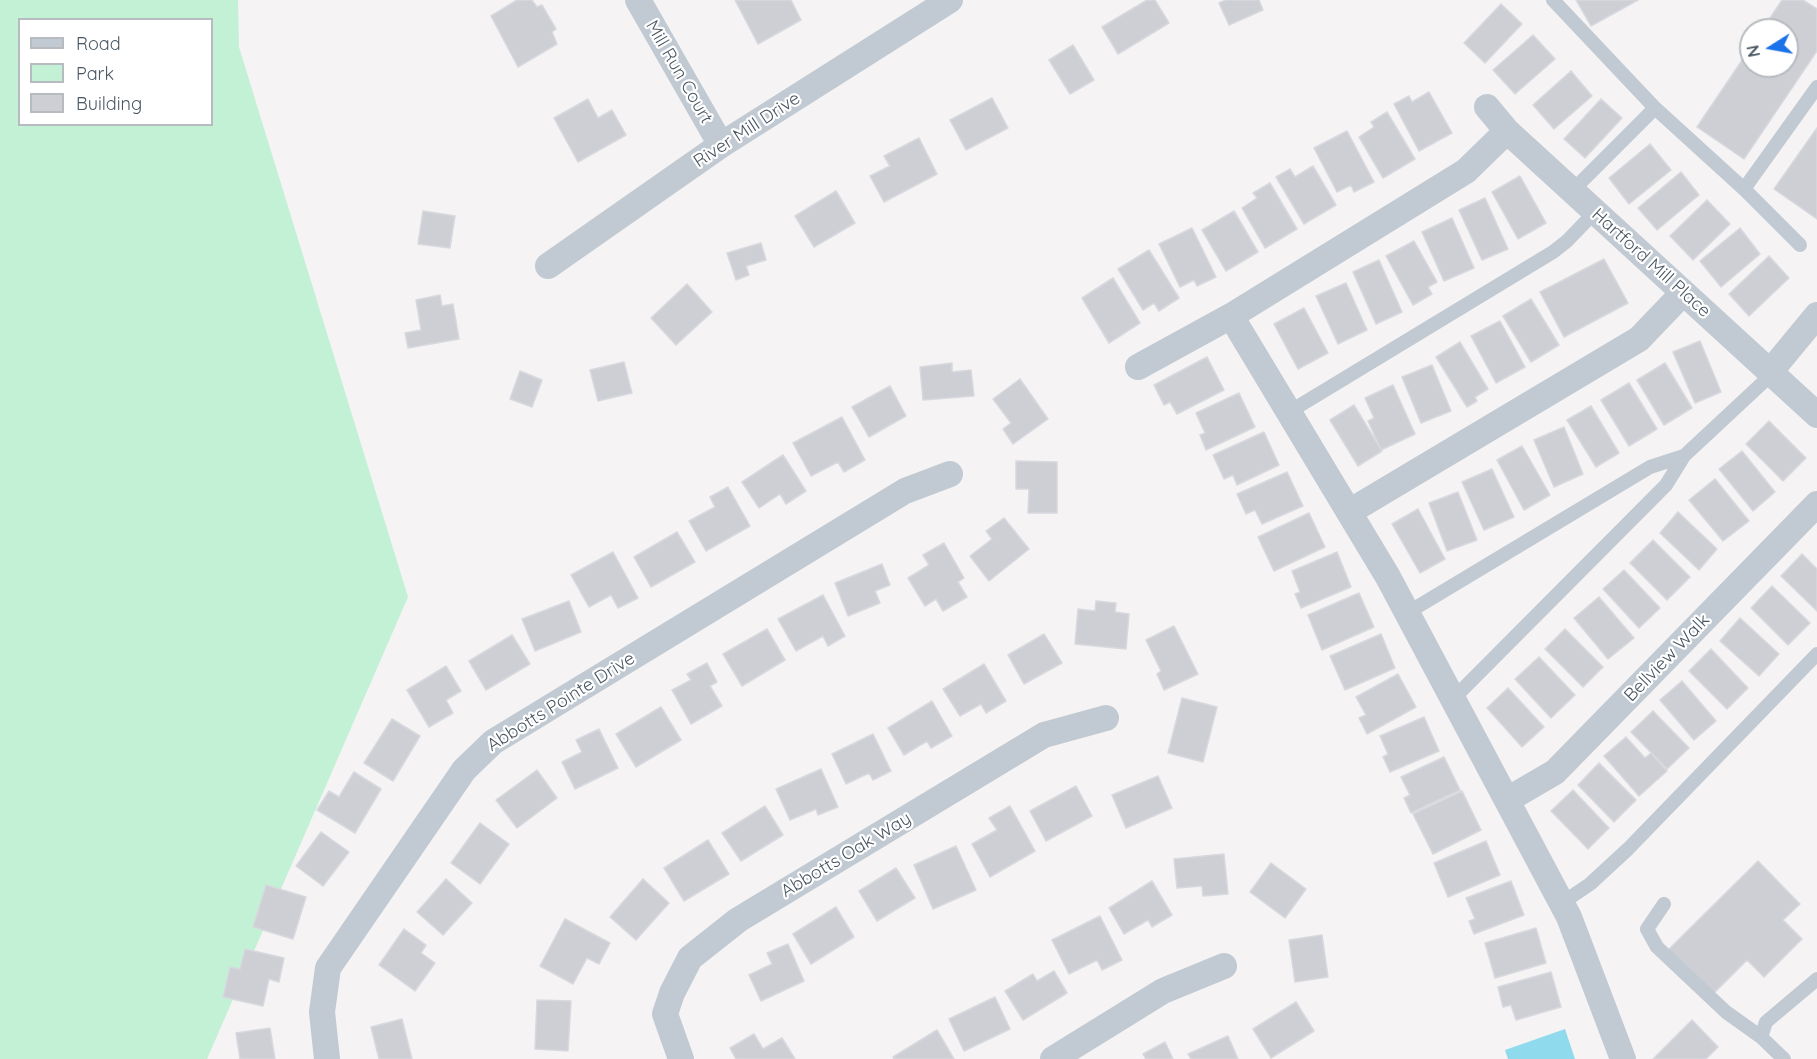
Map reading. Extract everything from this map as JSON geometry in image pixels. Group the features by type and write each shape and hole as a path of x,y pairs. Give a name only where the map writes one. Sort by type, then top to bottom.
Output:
{"street":[{"name":"Mill Run Court","path":"638,0 721,145"},
{"name":"River Mill Drive","path":"548,266 721,145 950,0"},
{"name":"Hartford Mill Place","path":"1487,107 1507,131 1817,415"},
{"path":"1138,367 1231,316 1466,171 1507,131"},
{"path":"1349,512 1639,339 1683,293"},
{"path":"1771,373 1817,315"},
{"path":"1231,316 1388,577 1562,903 1623,1059"},
{"name":"Abbotts Pointe Drive","path":"327,1059 322,1012 328,968 464,770 493,742 905,491 950,474"},
{"name":"Bellview Walk","path":"1507,800 1555,772 1817,504"},
{"name":"Abbotts Oak Way","path":"681,1059 665,1014 672,993 690,958 738,920 1044,735 1106,718"},
{"path":"1053,1059 1163,991 1224,966"}],"lane":[{"path":"1553,0 1655,108 1744,189 1800,245"},
{"path":"1744,189 1817,87"},
{"path":"1572,190 1655,108"},
{"path":"1289,411 1552,252 1567,242 1595,212"},
{"path":"1453,699 1666,484 1684,456 1771,373"},
{"path":"1407,613 1650,467 1684,456"},
{"path":"1562,903 1590,884 1628,849 1817,654"},
{"path":"1664,904 1647,929 1658,947 1726,1012 1761,1037 1784,1059"},
{"path":"1761,1037 1766,1023 1817,980"}],"green space":[{"path":"0,0 238,0 239,47 408,597 207,1059 0,1059"}],"water":[{"path":"1565,1029 1575,1059 1508,1059 1505,1050"}],"building":[{"path":"517,0 532,0 537,7 542,5 556,29 552,32 557,44 518,67 491,16"},
{"path":"735,0 791,0 801,20 758,44"},
{"path":"1147,0 1155,0 1169,23 1118,54 1102,27"},
{"path":"1226,0 1259,0 1263,10 1229,25 1219,3"},
{"path":"1576,0 1638,0 1591,26"},
{"path":"1782,0 1803,0 1817,9 1817,51 1799,78 1799,18 1770,18"},
{"path":"1501,4 1522,24 1485,63 1464,43"},
{"path":"1533,35 1555,59 1515,94 1493,70"},
{"path":"1073,45 1094,80 1070,94 1049,60"},
{"path":"1739,65 1739,78 1799,78 1744,159 1697,127"},
{"path":"1571,71 1592,96 1554,129 1533,105"},
{"path":"1429,92 1452,133 1419,151 1394,104 1409,96 1412,102"},
{"path":"992,98 1008,128 966,150 950,120"},
{"path":"588,99 598,118 612,110 626,135 578,162 554,118"},
{"path":"1601,99 1622,118 1585,158 1564,139"},
{"path":"1387,112 1415,159 1383,178 1359,137 1374,127 1371,122"},
{"path":"1817,128 1817,219 1774,189"},
{"path":"1347,131 1374,182 1354,192 1351,185 1337,192 1314,148"},
{"path":"919,138 937,174 884,202 870,176 890,166 884,156"},
{"path":"1650,144 1671,170 1629,204 1609,178"},
{"path":"1313,166 1336,205 1304,224 1276,177 1290,169 1295,177"},
{"path":"1681,172 1699,195 1657,230 1638,208"},
{"path":"1520,176 1546,223 1518,239 1492,192"},
{"path":"1270,183 1297,229 1265,248 1242,208 1257,198 1253,193"},
{"path":"836,191 855,223 814,247 795,216"},
{"path":"1485,198 1508,249 1482,260 1459,210"},
{"path":"1707,200 1730,224 1693,260 1670,236"},
{"path":"423,211 455,216 450,248 418,244"},
{"path":"1234,211 1258,252 1226,271 1202,230"},
{"path":"1452,218 1474,268 1444,281 1422,232"},
{"path":"1192,228 1216,277 1197,286 1194,280 1180,287 1159,244"},
{"path":"1740,228 1760,254 1721,287 1700,261"},
{"path":"1414,241 1437,282 1428,287 1432,294 1413,305 1386,256"},
{"path":"761,243 766,260 746,266 749,275 736,280 727,253"},
{"path":"1149,250 1179,298 1159,311 1154,303 1143,310 1118,269"},
{"path":"1769,256 1789,278 1749,316 1729,294"},
{"path":"1604,259 1628,303 1564,337 1540,292"},
{"path":"1379,260 1402,312 1376,324 1353,272"},
{"path":"1113,278 1140,323 1109,343 1082,298"},
{"path":"1346,283 1367,330 1338,344 1316,296"},
{"path":"687,284 712,312 676,345 651,318"},
{"path":"440,295 442,306 453,304 459,339 408,348 405,333 421,330 416,300"},
{"path":"1531,299 1559,345 1531,362 1503,316"},
{"path":"1304,308 1328,353 1298,369 1274,324"},
{"path":"1500,321 1525,367 1496,383 1471,336"},
{"path":"1700,341 1721,392 1695,403 1673,352"},
{"path":"1460,342 1488,389 1475,397 1477,401 1467,407 1436,357"},
{"path":"1207,357 1224,390 1177,414 1170,402 1164,405 1154,385"},
{"path":"624,362 632,393 598,401 590,370"},
{"path":"952,363 952,372 971,370 974,396 923,400 920,367"},
{"path":"1665,363 1692,408 1664,425 1637,380"},
{"path":"1432,365 1451,411 1421,423 1402,377"},
{"path":"520,371 542,380 532,407 510,399"},
{"path":"1020,379 1048,419 1013,444 1003,429 1011,423 993,399"},
{"path":"1629,383 1657,429 1629,446 1601,400"},
{"path":"1393,385 1415,434 1381,450 1368,421 1374,418 1365,398"},
{"path":"890,386 906,416 869,437 852,407"},
{"path":"1239,393 1255,427 1206,450 1200,435 1205,433 1196,413"},
{"path":"1354,405 1382,451 1358,466 1330,420"},
{"path":"1591,406 1619,453 1596,467 1567,420"},
{"path":"842,417 865,460 844,472 838,462 811,476 793,443"},
{"path":"1769,421 1806,458 1783,481 1746,444"},
{"path":"1564,427 1583,474 1554,487 1534,440"},
{"path":"1264,432 1279,465 1237,485 1233,475 1224,479 1213,455"},
{"path":"1522,446 1550,495 1524,510 1497,460"},
{"path":"1742,451 1775,492 1753,511 1719,469"},
{"path":"783,455 806,491 786,504 780,494 759,508 742,482"},
{"path":"1016,461 1057,462 1057,513 1028,513 1029,489 1016,489"},
{"path":"1492,469 1514,517 1484,530 1462,482"},
{"path":"1287,472 1303,506 1262,524 1255,510 1246,514 1237,494"},
{"path":"1715,479 1749,521 1723,541 1689,500"},
{"path":"728,487 750,526 706,551 689,521 715,507 710,497"},
{"path":"1458,492 1477,540 1447,551 1429,503"},
{"path":"1418,509 1445,559 1420,573 1392,524"},
{"path":"1678,512 1717,549 1699,570 1660,533"},
{"path":"1309,513 1325,547 1274,571 1258,537"},
{"path":"1004,518 1029,549 989,581 970,556 992,539 986,531"},
{"path":"677,532 695,562 651,587 634,557"},
{"path":"1653,540 1690,577 1667,600 1630,563"},
{"path":"944,543 964,578 958,582 967,597 943,611 936,599 925,606 908,578 929,565 923,555"},
{"path":"613,552 638,598 618,608 611,595 589,607 571,575"},
{"path":"1337,552 1351,587 1301,608 1295,594 1300,592 1292,571"},
{"path":"1802,554 1817,569 1817,611 1781,576"},
{"path":"882,564 890,585 875,591 880,603 848,616 835,583"},
{"path":"1624,570 1660,608 1639,628 1603,589"},
{"path":"1772,586 1810,623 1788,645 1751,608"},
{"path":"1359,593 1374,627 1322,650 1308,615"},
{"path":"823,595 845,636 828,646 823,636 796,651 778,619"},
{"path":"1599,597 1634,638 1608,659 1574,618"},
{"path":"569,601 581,632 535,651 522,619"},
{"path":"1096,601 1116,603 1115,612 1129,614 1126,649 1075,644 1078,609 1095,611"},
{"path":"1740,618 1779,654 1759,676 1720,641"},
{"path":"1174,626 1198,674 1164,690 1157,674 1161,671 1146,640"},
{"path":"767,629 785,660 742,686 723,654"},
{"path":"1565,629 1603,667 1583,687 1545,649"},
{"path":"1044,634 1062,663 1024,684 1008,655"},
{"path":"1381,634 1395,668 1345,690 1330,656"},
{"path":"512,635 530,664 486,690 469,661"},
{"path":"1711,649 1748,688 1727,709 1689,671"},
{"path":"1539,657 1575,695 1551,718 1515,679"},
{"path":"707,663 717,682 710,686 722,706 691,724 672,690 691,680 687,674"},
{"path":"984,664 1006,701 986,713 981,704 960,716 943,689"},
{"path":"446,666 461,691 446,700 453,713 429,727 407,690"},
{"path":"1398,674 1416,707 1367,734 1359,718 1366,715 1356,697"},
{"path":"1682,681 1716,721 1694,740 1660,700"},
{"path":"1508,688 1544,727 1522,747 1487,708"},
{"path":"1182,698 1217,707 1203,762 1168,753"},
{"path":"932,701 952,736 931,748 927,741 904,755 888,728"},
{"path":"661,707 681,740 636,767 616,734"},
{"path":"1653,711 1689,748 1667,769 1631,732"},
{"path":"1424,717 1439,751 1390,772 1383,757 1388,754 1380,736"},
{"path":"392,719 420,736 393,781 364,763"},
{"path":"599,729 618,768 575,789 562,762 582,752 576,740"},
{"path":"873,734 891,771 873,780 869,773 846,784 832,754"},
{"path":"1626,737 1645,758 1651,753 1667,771 1639,796 1604,756"},
{"path":"1444,757 1460,790 1411,813 1404,798 1410,795 1401,777"},
{"path":"1599,763 1636,800 1614,822 1578,785"},
{"path":"821,769 838,807 818,815 816,809 790,820 776,789"},
{"path":"537,770 557,798 517,828 496,800"},
{"path":"354,772 381,789 355,833 317,810 329,791 339,797"},
{"path":"1158,776 1172,808 1126,828 1112,795"},
{"path":"1076,786 1092,816 1046,841 1030,811"},
{"path":"1573,790 1609,828 1588,849 1551,811"},
{"path":"1462,791 1481,830 1433,854 1413,814"},
{"path":"765,806 783,835 741,861 722,833"},
{"path":"1010,806 1035,851 990,877 972,844 997,830 989,818"},
{"path":"480,823 509,844 480,884 451,863"},
{"path":"321,832 349,852 323,886 296,866"},
{"path":"708,840 729,874 684,901 664,868"},
{"path":"1486,841 1500,875 1448,897 1434,863"},
{"path":"956,846 976,890 933,909 914,865"},
{"path":"1224,854 1228,894 1203,896 1202,886 1177,888 1174,859"},
{"path":"1758,861 1800,904 1783,920 1802,939 1764,977 1747,960 1711,996 1667,951"},
{"path":"1271,863 1306,889 1285,918 1250,892"},
{"path":"896,868 915,898 877,921 859,891"},
{"path":"446,879 472,903 443,935 417,912"},
{"path":"643,879 669,903 636,940 610,917"},
{"path":"1152,881 1172,915 1152,927 1148,920 1124,934 1109,908"},
{"path":"1511,881 1524,915 1474,934 1469,921 1475,919 1466,898"},
{"path":"266,885 306,897 293,939 253,927"},
{"path":"836,907 854,937 811,964 793,934"},
{"path":"1100,916 1122,960 1102,970 1097,960 1069,974 1052,940"},
{"path":"565,919 610,943 599,964 587,958 573,984 540,966"},
{"path":"1536,928 1546,963 1495,978 1485,943"},
{"path":"404,929 426,945 421,953 435,963 415,991 379,965"},
{"path":"1322,935 1328,977 1295,982 1289,940"},
{"path":"788,944 804,981 761,1001 749,975 772,964 767,953"},
{"path":"245,949 284,958 279,982 269,979 263,1006 223,997 230,967 240,969"},
{"path":"1054,971 1067,993 1023,1020 1005,991 1033,974 1037,981"},
{"path":"1551,972 1561,1007 1516,1020 1511,1005 1503,1007 1498,987"},
{"path":"995,997 1010,1029 964,1051 949,1019"},
{"path":"537,1000 571,1001 568,1051 535,1049"},
{"path":"1296,1002 1314,1031 1271,1058 1253,1029"},
{"path":"402,1019 412,1059 379,1059 371,1027"},
{"path":"1692,1020 1718,1047 1706,1059 1653,1059"},
{"path":"270,1028 275,1059 240,1059 236,1033"},
{"path":"937,1030 954,1059 894,1059 893,1057"},
{"path":"754,1034 763,1049 782,1038 795,1059 736,1059 730,1048"},
{"path":"1228,1036 1238,1059 1191,1059 1188,1054"},
{"path":"1165,1042 1173,1059 1146,1059 1143,1054"}]}
